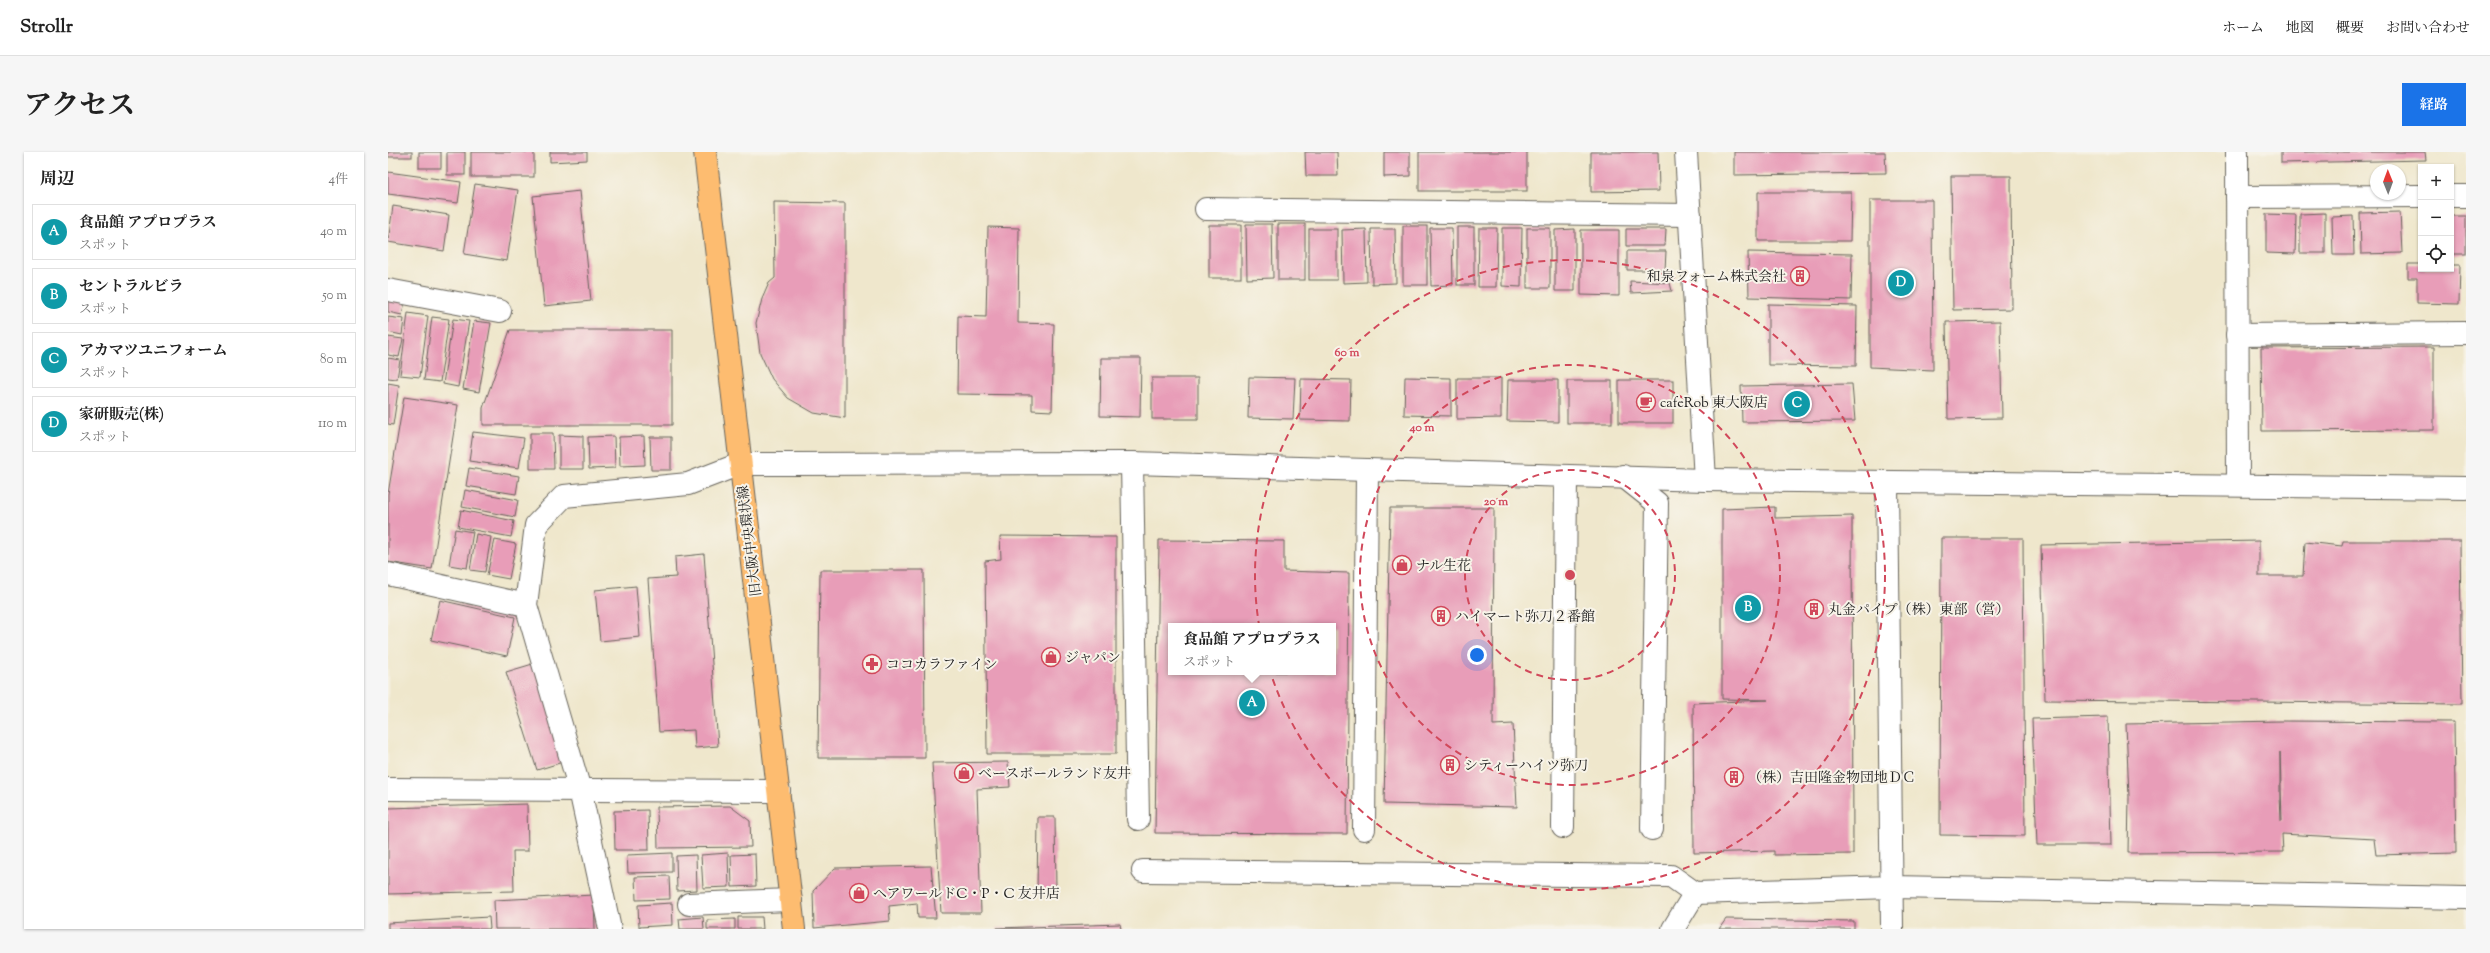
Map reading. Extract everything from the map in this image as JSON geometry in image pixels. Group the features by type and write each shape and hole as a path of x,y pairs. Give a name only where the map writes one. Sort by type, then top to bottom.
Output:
{"main road":[{"name":"旧大阪中央環状線","path":"705,152 794,929"}],"street":[{"path":"1686,152 1705,480"},
{"path":"2236,152 2238,485"},
{"path":"2237,197 2418,196"},
{"path":"2454,196 2466,196"},
{"path":"1206,209 1690,215"},
{"path":"388,290 500,311"},
{"path":"2237,335 2466,334"},
{"path":"1132,463 1138,819"},
{"path":"610,929 580,790 526,605 536,525 564,496 688,484 740,464 1132,463 1566,477 1623,476 1705,480 2466,488"},
{"path":"1364,829 1367,471"},
{"path":"1623,476 1657,503 1652,829"},
{"path":"1563,827 1566,477"},
{"path":"1887,482 1892,929"},
{"path":"388,574 526,605"},
{"path":"388,789 779,791"},
{"path":"1143,871 1671,876 1695,893 1892,888 2466,898"},
{"path":"1673,929 1695,893"},
{"path":"689,904 791,900"}],"building":[{"path":"388,152 412,152 412,157 388,157"},
{"path":"419,152 441,152 441,168 419,168"},
{"path":"447,152 465,152 465,175 447,175"},
{"path":"471,152 534,152 534,177 471,177"},
{"path":"550,152 587,152 587,160 550,162"},
{"path":"1305,152 1337,152 1338,176 1306,176"},
{"path":"1384,152 1410,152 1410,176 1384,177"},
{"path":"1419,152 1527,152 1527,191 1419,191"},
{"path":"1591,152 1658,152 1659,191 1591,192"},
{"path":"1734,152 1885,152 1886,173 1734,175"},
{"path":"2281,152 2425,152 2426,160 2281,163"},
{"path":"388,172 461,182 458,203 388,194"},
{"path":"1951,176 2011,176 2012,309 1953,310"},
{"path":"475,184 518,190 507,261 464,254"},
{"path":"580,191 591,301 544,306 533,196"},
{"path":"1758,192 1851,192 1850,241 1758,241"},
{"path":"1870,200 1932,200 1933,370 1870,367"},
{"path":"774,202 845,203 845,418 814,413 788,398 772,379 760,353 756,323 762,299 769,283 775,278"},
{"path":"393,206 449,215 444,251 388,242"},
{"path":"2400,212 2402,253 2361,254 2360,213"},
{"path":"2325,213 2325,253 2300,253 2300,214"},
{"path":"2266,214 2296,215 2295,254 2266,253"},
{"path":"2353,216 2354,255 2333,255 2332,217"},
{"path":"2454,216 2466,216 2466,254 2454,254"},
{"path":"1246,224 1272,224 1273,278 1247,279"},
{"path":"1278,224 1305,224 1305,280 1278,280"},
{"path":"1209,225 1241,225 1241,278 1209,278"},
{"path":"1403,226 1427,226 1427,285 1403,285"},
{"path":"988,227 1019,228 1018,323 1054,324 1052,411 1032,410 1032,395 957,394 958,316 986,317"},
{"path":"1457,227 1474,227 1474,285 1457,285"},
{"path":"1430,228 1452,228 1453,285 1431,286"},
{"path":"1479,228 1497,228 1496,287 1478,287"},
{"path":"1502,228 1522,228 1521,287 1502,286"},
{"path":"1527,228 1550,228 1550,288 1527,288"},
{"path":"1309,229 1337,229 1337,280 1309,280"},
{"path":"1366,229 1367,282 1343,283 1342,230"},
{"path":"1371,229 1395,229 1396,283 1372,284"},
{"path":"1575,229 1575,291 1555,291 1555,230"},
{"path":"1626,229 1666,229 1665,246 1626,246"},
{"path":"1581,230 1619,230 1619,296 1581,295"},
{"path":"1627,251 1666,251 1665,270 1627,270"},
{"name":"和泉フォーム株式会社","path":"1748,252 1852,254 1851,300 1749,297"},
{"path":"2408,264 2418,264 2418,272 2454,272 2454,265 2460,265 2459,304 2417,303 2417,278 2408,278"},
{"path":"1630,281 1670,283 1672,291 1631,293"},
{"path":"388,299 405,302 402,315 388,312"},
{"path":"1768,304 1857,306 1856,366 1768,365"},
{"path":"408,313 428,316 420,377 400,375"},
{"path":"388,317 404,319 402,335 388,332"},
{"path":"432,317 449,319 440,382 424,380"},
{"path":"453,319 469,321 458,387 443,384"},
{"path":"474,321 491,323 479,392 463,389"},
{"path":"2000,321 2002,418 1948,419 1946,322"},
{"path":"510,330 672,330 672,425 483,425 483,408"},
{"path":"388,337 403,339 399,357 388,355"},
{"path":"2434,347 2434,430 2262,431 2261,348"},
{"path":"388,358 400,360 397,379 388,378"},
{"path":"1101,358 1141,358 1140,417 1100,416"},
{"path":"1249,377 1295,378 1293,419 1248,418"},
{"path":"1405,377 1451,378 1451,416 1404,415"},
{"path":"1152,378 1198,378 1198,419 1152,419"},
{"path":"1457,378 1501,378 1501,418 1457,419"},
{"path":"1301,379 1351,380 1350,421 1300,420"},
{"path":"1508,380 1558,380 1558,422 1507,421"},
{"name":"cafeRob 東大阪店","path":"1619,380 1673,380 1673,423 1619,423"},
{"path":"1567,381 1612,381 1612,423 1567,423"},
{"path":"388,383 399,385 393,425 388,424"},
{"path":"1852,384 1855,421 1742,422 1741,386"},
{"path":"404,397 458,405 432,569 388,562 388,494"},
{"path":"473,432 524,438 519,468 469,461"},
{"path":"530,433 553,433 554,469 530,469"},
{"path":"559,435 583,436 583,469 559,469"},
{"path":"614,436 615,468 589,469 588,437"},
{"path":"644,436 645,465 620,466 619,437"},
{"path":"650,437 671,437 671,470 651,470"},
{"path":"469,468 519,476 516,494 466,486"},
{"path":"465,490 518,500 515,517 462,507"},
{"path":"1775,507 1775,518 1852,516 1853,854 1774,855 1774,851 1694,853 1693,703 1768,700 1722,699 1722,509"},
{"name":"ハイマート弥刀２番館","path":"1390,508 1494,508 1493,725 1513,724 1517,807 1384,804"},
{"path":"461,510 514,521 511,537 458,527"},
{"path":"455,529 473,532 467,568 449,565"},
{"path":"476,534 491,537 485,572 470,570"},
{"name":"ジャパン","path":"1000,536 1116,537 1116,754 987,754 985,561 1001,559"},
{"path":"1941,538 2023,538 2025,836 1940,835"},
{"path":"495,540 516,544 509,579 487,575"},
{"path":"1159,540 1284,541 1284,571 1349,573 1347,834 1155,833"},
{"path":"2259,541 2259,576 2303,576 2305,542 2342,546 2343,541 2460,541 2462,704 2045,700 2041,545"},
{"path":"704,554 718,746 695,748 694,730 659,732 648,579 676,577 675,557"},
{"name":"ココカラファイン","path":"820,570 924,570 925,758 818,758"},
{"path":"636,586 640,637 600,641 595,590"},
{"path":"440,600 515,617 507,656 431,640"},
{"path":"536,663 566,761 537,770 506,672"},
{"path":"2108,717 2111,845 2037,845 2032,719"},
{"path":"2280,721 2454,722 2456,853 2376,855 2374,839 2282,834 2283,852 2128,853 2129,797 2126,724","holes":["2280,752 2282,821 2280,796"]},
{"path":"1008,762 1010,787 977,789 981,913 941,913 932,763"},
{"path":"527,804 528,851 513,851 514,891 388,894 388,808"},
{"path":"730,806 750,821 751,847 658,848 657,807"},
{"path":"648,810 649,850 615,850 614,811"},
{"path":"1038,817 1055,817 1056,889 1037,891"},
{"path":"672,853 672,872 628,873 627,855"},
{"path":"728,853 729,887 703,888 701,855"},
{"path":"755,854 756,886 732,887 731,855"},
{"path":"696,855 697,890 677,891 676,856"},
{"path":"931,866 936,918 918,918 917,903 889,906 890,921 814,928 813,891 835,868"},
{"path":"669,876 670,899 636,900 635,877"},
{"path":"594,895 595,929 495,929 494,900"},
{"path":"672,903 673,925 639,927 638,905"},
{"path":"489,917 490,929 388,929 388,923"},
{"path":"703,917 704,929 680,929 679,919"},
{"path":"738,917 762,917 763,929 738,929"},
{"path":"735,919 735,929 707,929 707,920"},
{"path":"1726,919 1854,921 1854,929 1719,929"},
{"path":"1120,924 1121,929 997,929 997,928"}],"place":[{"name":"和泉フォーム株式会社","path":"1800,276"},
{"name":"家研販売(株)","path":"1901,283"},
{"name":"cafeRob 東大阪店","path":"1646,402"},
{"name":"アカマツユニフォーム","path":"1797,404"},
{"name":"ナル生花","path":"1402,565"},
{"name":"セントラルビラ","path":"1748,608"},
{"name":"丸金パイプ（株）東部（営）","path":"1814,609"},
{"name":"ハイマート弥刀２番館","path":"1441,616"},
{"name":"ジャパン","path":"1051,657"},
{"name":"ココカラファイン","path":"872,664"},
{"name":"食品館 アプロプラス","path":"1252,703"},
{"name":"シティーハイツ弥刀","path":"1450,765"},
{"name":"ベースボールランド友井","path":"964,773"},
{"name":"（株）吉田隆金物団地ＤＣ","path":"1734,777"},
{"name":"ヘアワールドC・P・C 友井店","path":"859,893"}]}
